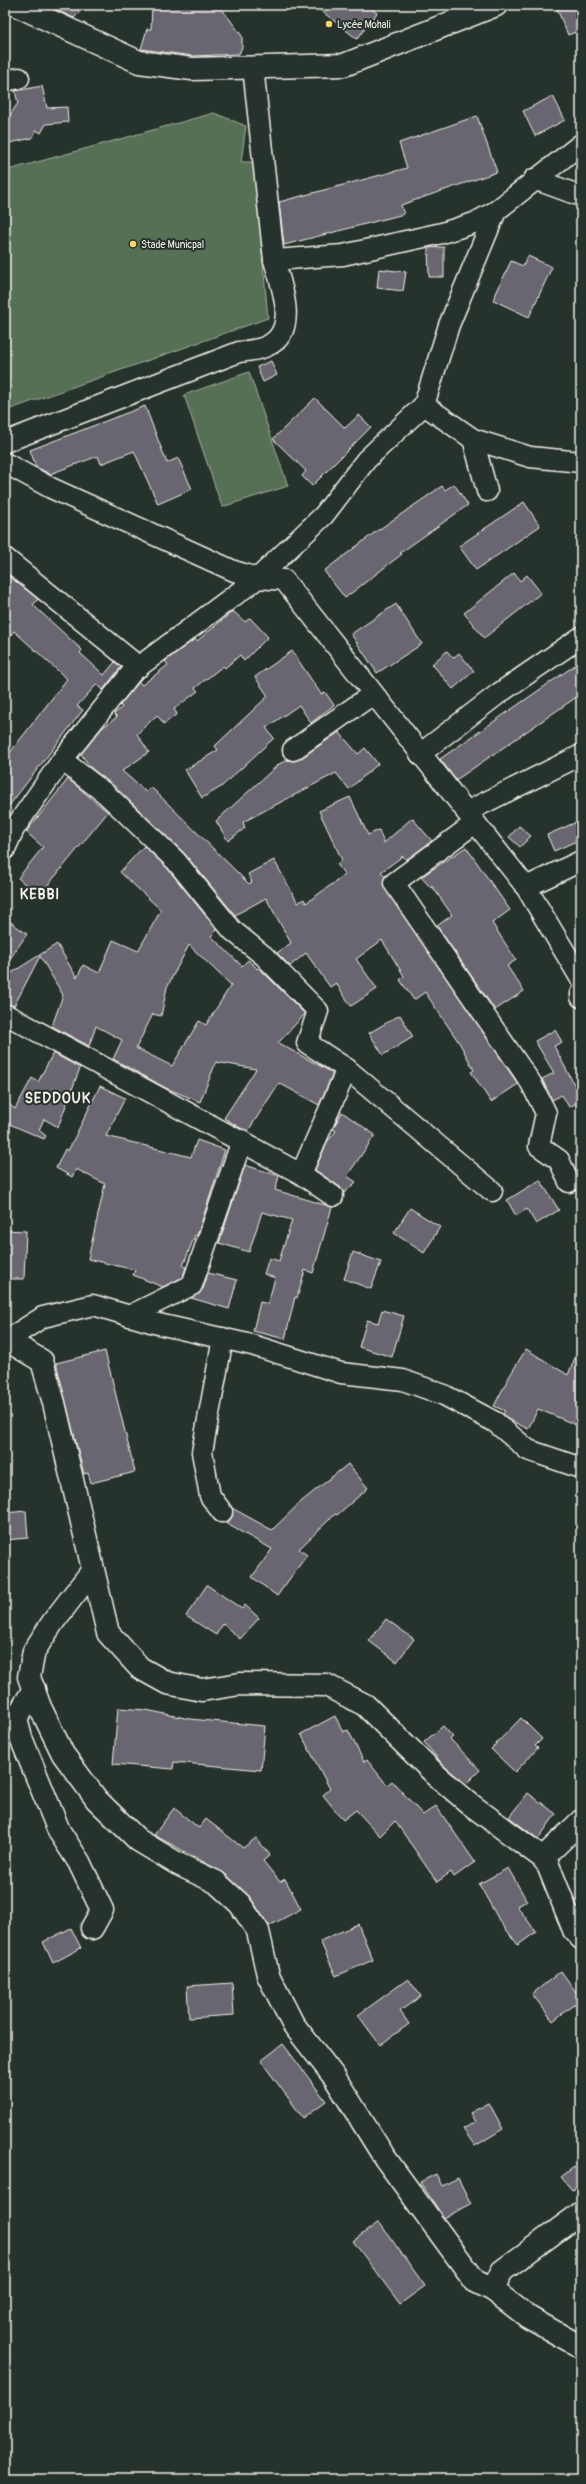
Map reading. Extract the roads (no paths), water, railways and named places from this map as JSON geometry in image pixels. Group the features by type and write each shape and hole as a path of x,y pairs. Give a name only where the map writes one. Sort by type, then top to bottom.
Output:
{"street":[{"path":"16,5 139,62 192,69 344,65 496,5"},
{"path":"5,442 239,352 267,346 277,338 284,326 286,306 274,260 252,67"},
{"path":"274,260 343,255 442,233 474,223 496,211 534,179 581,144"},
{"path":"534,179 581,196"},
{"path":"5,849 14,829 62,760 133,671 258,578 324,515 366,460 424,405 449,325 496,211"},
{"path":"424,405 473,439 530,457 581,462"},
{"path":"473,439 486,491"},
{"path":"5,463 51,488 227,568 258,578 284,580 526,887 581,979"},
{"path":"5,558 139,667"},
{"path":"420,754 498,694 581,637"},
{"path":"293,750 373,694"},
{"path":"569,1182 559,1160 539,1146 546,1113 532,1083 394,883 470,817 581,755"},
{"path":"62,760 106,794 176,861 232,930 264,956 307,997 318,1011 307,1043 347,1069 492,1191"},
{"path":"526,887 581,862"},
{"path":"5,1014 242,1140 301,1174 333,1196"},
{"path":"301,1174 347,1069"},
{"path":"129,1316 192,1285 242,1140"},
{"path":"581,1468 528,1450 495,1422 444,1395 403,1380 341,1373 222,1338 129,1316 93,1305 42,1317 6,1339 42,1362 54,1403 108,1633 140,1668 167,1683 202,1690 240,1684 326,1685 365,1705 436,1775 470,1804 543,1858 548,1865 574,1930 581,1938"},
{"path":"222,1338 202,1452 210,1496 222,1512"},
{"path":"94,1570 53,1622 34,1651 29,1676 63,1754 97,1800 138,1840 178,1864 216,1882 240,1904 258,1931 268,1975 293,2024 335,2078 385,2158 475,2281 493,2290 528,2317 581,2348"},
{"path":"34,1689 16,1719 21,1738 59,1831 79,1862 102,1910 92,1928"},
{"path":"543,1858 581,1821"},
{"path":"493,2290 502,2271 581,2213"}],"place":[{"name":"Lycée Mohali","path":"329,24"},
{"name":"Stade Municpal","path":"133,244"}],"district":[{"name":"KEBBI","path":"40,894"},
{"name":"SEDDOUK","path":"58,1098"}]}
